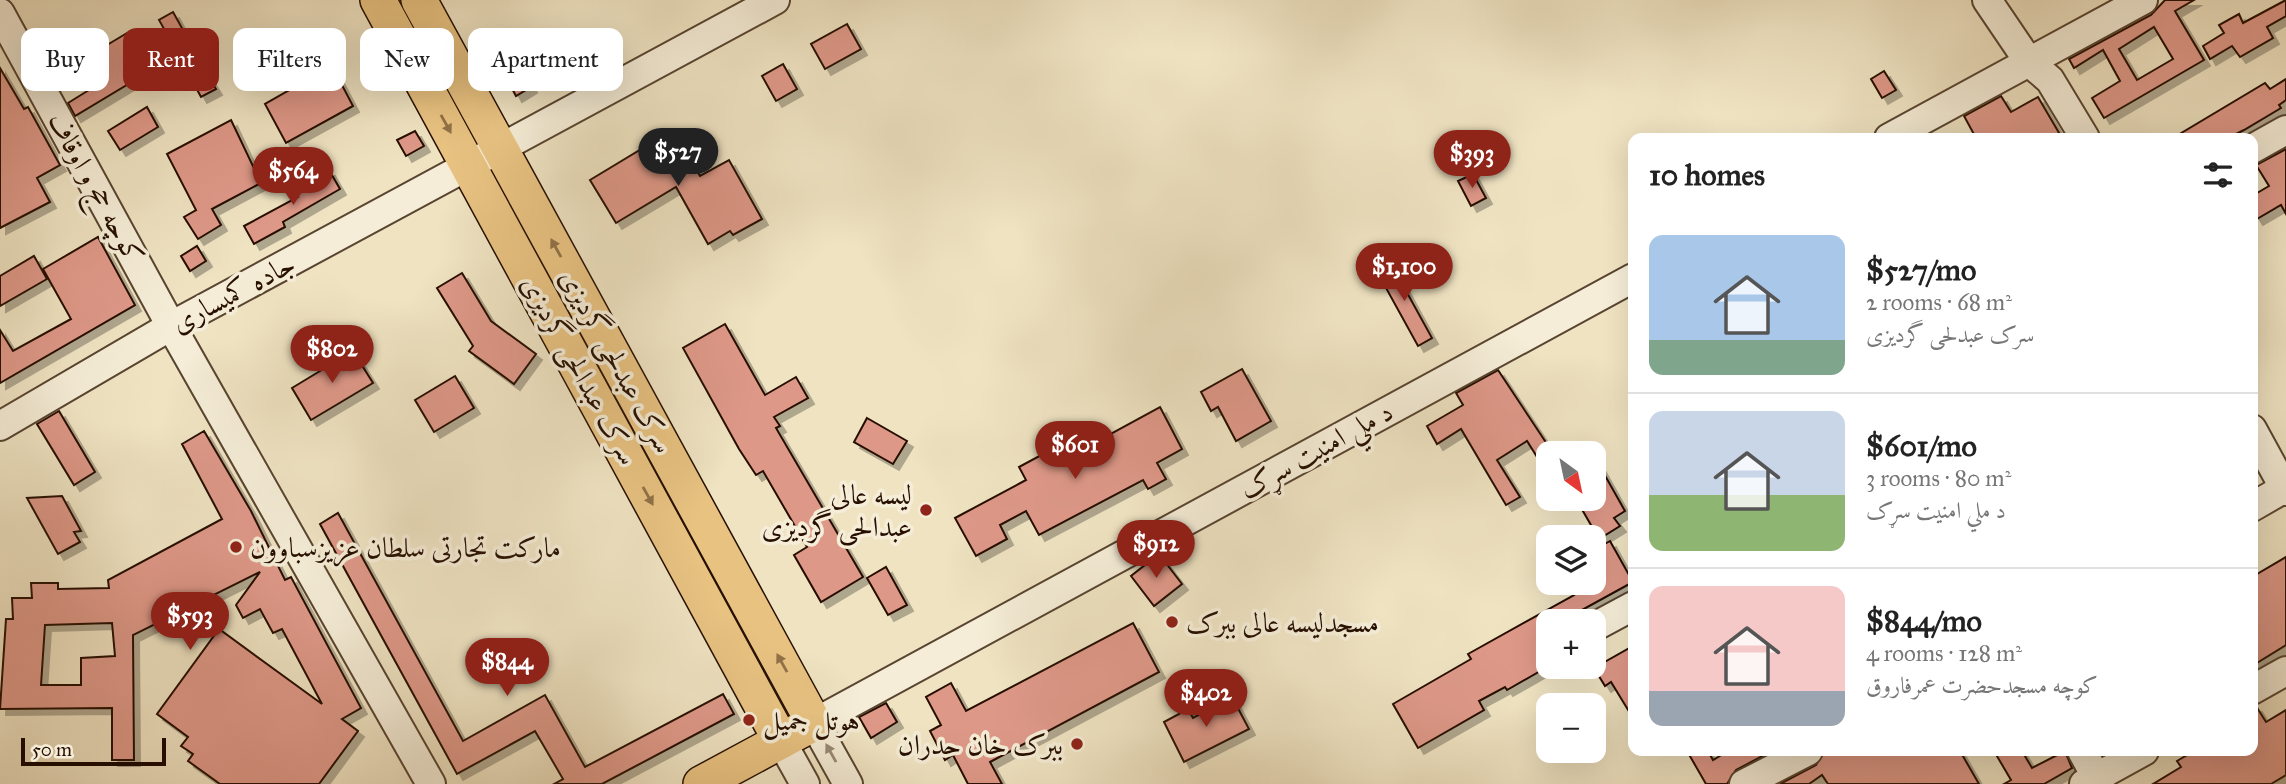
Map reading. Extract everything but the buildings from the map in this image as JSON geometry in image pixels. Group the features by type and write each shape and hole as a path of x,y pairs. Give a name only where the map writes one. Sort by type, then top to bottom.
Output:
{"main road":[{"name":"سرک عبدالحی گردیزی","path":"378,0 781,741"},
{"name":"سرک عبدلحی گردیزی","path":"419,0 814,723"},
{"path":"701,784 814,723"}],"street":[{"name":"جاده کمیساری","path":"0,426 171,326 775,0"},
{"path":"1987,0 2029,62 2050,80 2082,133"},
{"path":"1898,133 2143,0"},
{"name":"کوچه حج و اوقاف","path":"0,13 171,326 431,784"},
{"path":"2258,146 2286,130"},
{"name":"د ملي امنیت سړک","path":"814,723 1628,281"},
{"path":"2258,440 2285,489 2258,503"},
{"path":"1606,621 1628,609"},
{"path":"2258,687 2286,671"},
{"path":"814,723 848,784"},
{"path":"781,741 805,784"},
{"path":"1744,784 1798,756"},
{"path":"2084,756 2094,782 2136,756"}],"place":[{"name":"لیسه عالی عبدالحی گردیزی","path":"926,510"},
{"name":"مارکت تجارتی سلطان عزیزسباوون","path":"236,547"},
{"name":"مسجدلیسه عالی ببرک","path":"1172,622"},
{"name":"هوتل جمیل","path":"749,720"},
{"name":"ببرک خان حدران","path":"1077,744"}]}
